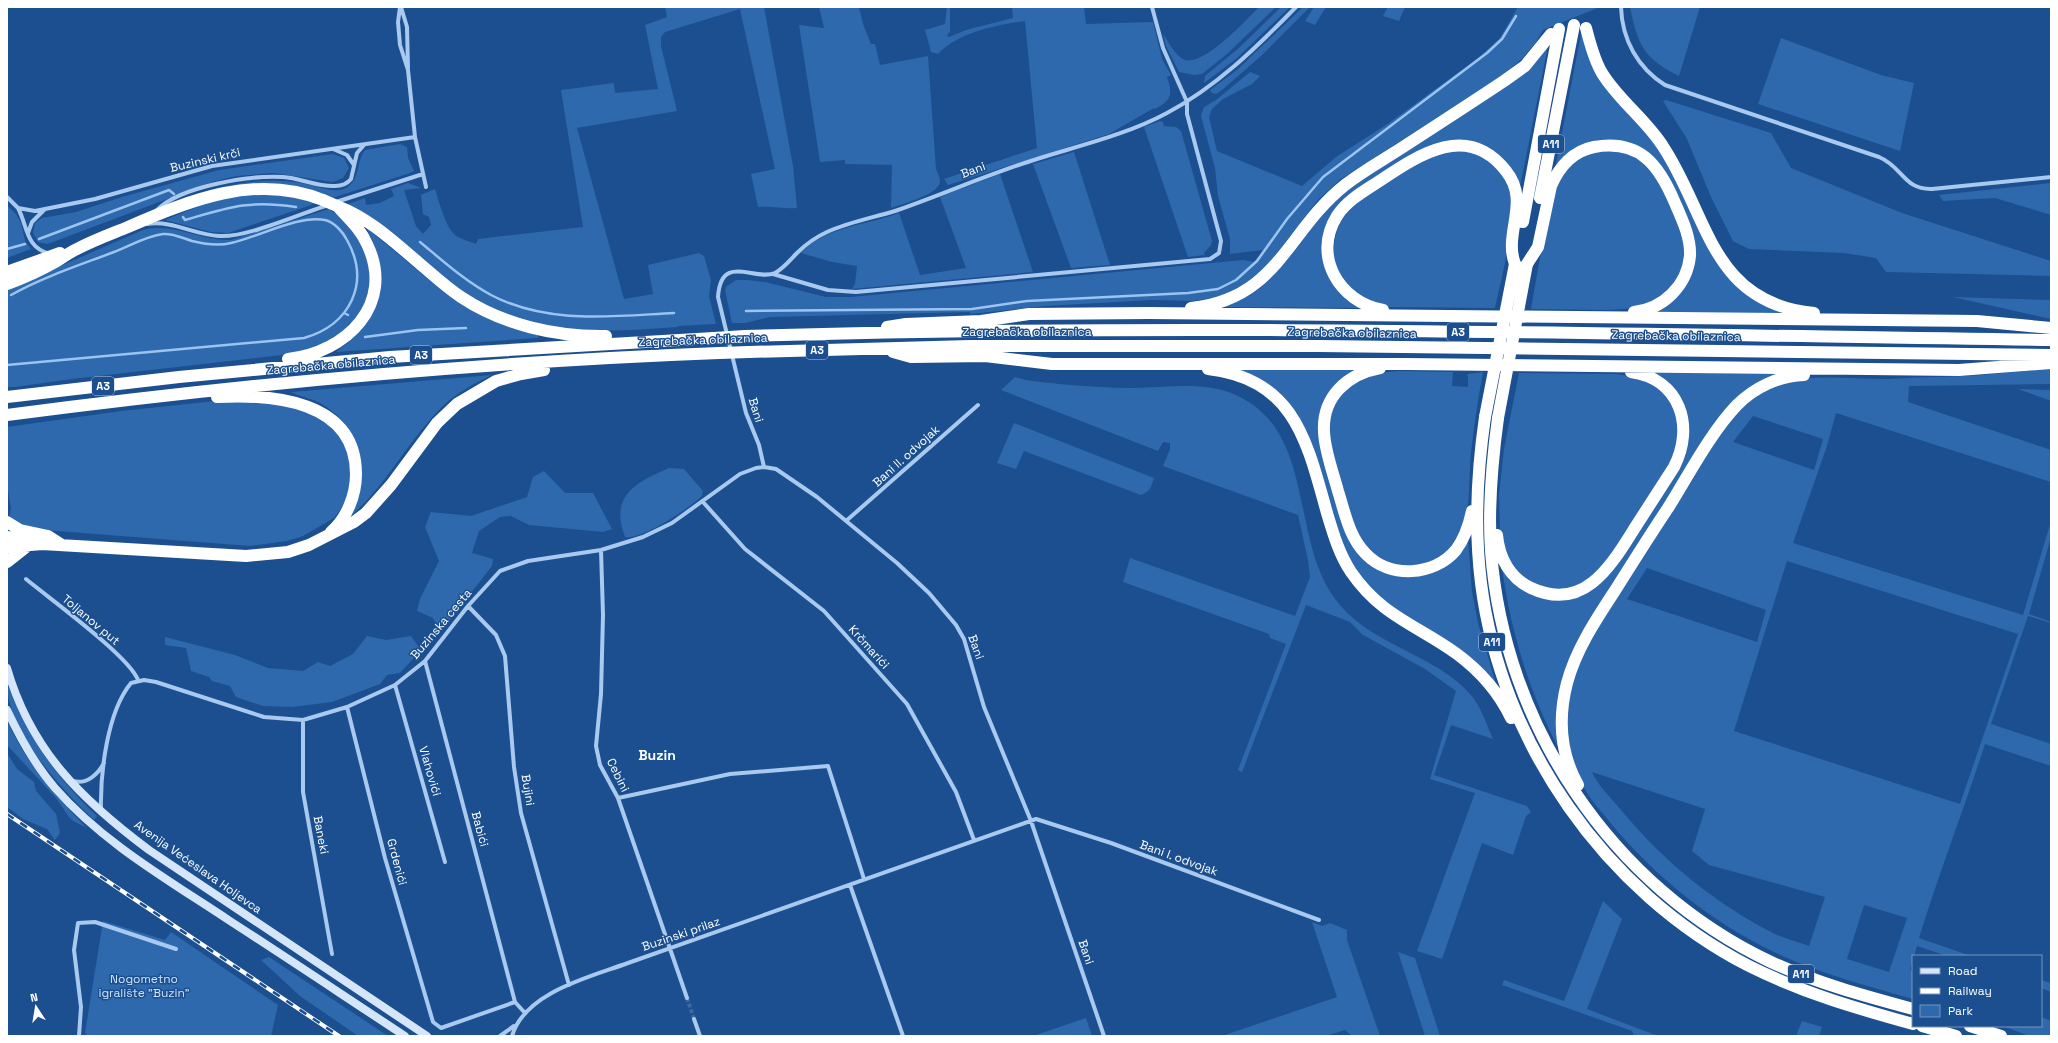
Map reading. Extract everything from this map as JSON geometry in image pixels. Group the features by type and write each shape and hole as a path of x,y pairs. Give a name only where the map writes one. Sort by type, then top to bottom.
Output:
{"highway":[{"name":"A11","path":"1860,320 1840,315 1796,311 1781,306 1760,296 1735,277 1710,243 1678,169 1664,146 1612,87 1601,72 1580,26 1527,264 1498,418 1491,490 1490,517 1494,578 1504,634 1517,678 1536,723 1559,767 1584,806 1614,844 1644,874 1678,904 1726,938 1771,962 1833,986 1912,1009"},
{"name":"A11","path":"1148,313 1211,304 1235,297 1248,290 1279,262 1310,219 1345,185 1504,81 1532,58 1555,32 1515,264 1486,417 1477,489 1478,560 1484,603 1493,644 1505,684 1522,727 1553,784 1580,823 1607,856 1663,910 1708,941 1748,965 1807,992 1912,1024"},
{"path":"1433,316 1423,312 1384,310 1366,306 1356,300 1339,285 1330,264 1329,240 1331,227 1338,215 1348,203 1392,172 1429,151 1443,146 1462,145 1480,150 1489,155 1506,171 1516,194 1517,214 1511,249 1515,264"},
{"path":"1527,264 1538,247 1554,178 1565,163 1584,150 1605,145 1620,145 1636,151 1648,158 1659,169 1666,181 1681,216 1688,239 1689,250 1686,273 1680,284 1670,296 1655,307 1641,311 1596,316"},
{"path":"9,281 41,260 76,249 151,217 208,197 239,190 277,189 301,193 323,200 363,218 461,297 502,318 533,328 576,335 638,334 665,340"},
{"path":"179,377 196,369 312,355 335,345 354,330 364,316 370,302 374,270 370,252 363,236 337,206"},
{"path":"9,281 44,269 76,249"},
{"path":"7,263 24,259 41,260"},
{"path":"864,333 893,325 981,321 1029,314 1148,313 1596,316 1982,322 2051,328"},
{"name":"Zagrebačka obilaznica","path":"9,397 179,377 390,357 746,336 864,333 1318,330 2051,340"},
{"name":"Zagrebačka obilaznica","path":"10,414 157,396 407,372 629,358 749,352 885,348 970,346 1319,346 2051,355"},
{"path":"885,348 911,357 986,356 1052,364 1405,364 1969,370 2051,363"},
{"path":"7,547 26,547 42,544 246,556 288,552 324,538 354,522 380,499 437,423 470,394 496,381 521,374 600,366 629,358"},
{"path":"1136,363 1149,368 1199,368 1234,374 1262,387 1282,404 1297,423 1306,442 1335,539 1350,571 1380,606 1449,648 1479,672 1505,706 1538,772 1553,784"},
{"path":"1405,364 1369,371 1351,378 1335,394 1326,413 1324,431 1325,443 1348,522 1356,541 1372,559 1387,568 1419,571 1435,565 1449,556 1460,544 1469,526 1477,489"},
{"path":"1491,490 1496,511 1499,550 1508,568 1518,580 1531,588 1545,593 1566,594 1587,587 1609,568 1674,467 1683,446 1684,427 1679,406 1674,397 1668,389 1654,379 1640,373 1594,366"},
{"path":"1614,844 1606,824 1587,799 1572,774 1562,734 1562,707 1568,682 1579,652 1592,627 1705,449 1734,410 1751,393 1777,380 1798,375 1881,375 1905,370"},
{"path":"157,396 178,400 266,396 300,403 315,408 329,418 342,431 352,448 356,480 352,497 346,512 334,529 324,538"},
{"path":"7,522 20,530 48,536 64,545"},
{"path":"7,537 28,539 42,544"},
{"path":"7,562 13,555 26,547"},
{"path":"1925,1027 1956,1036"},
{"path":"1973,1027 2000,1036"}],"main road":[{"name":"Avenija Većeslava Holjevca","path":"7,668 12,687 39,740 67,779 101,811 150,850 427,1036"},
{"name":"Avenija Većeslava Holjevca","path":"7,710 26,748 45,776 66,800 90,822 143,863 405,1036"}],"street":[{"path":"401,7 398,22 400,45 408,70"},
{"path":"401,7 407,27 408,70 415,137 426,187"},
{"path":"773,274 828,290 856,292 1210,259 1219,252 1221,241 1187,114 1187,102 1164,48 1152,7"},
{"name":"Bani","path":"1104,1036 1031,821 984,708 964,639 956,625 897,563 817,497 780,471 764,467 759,445 746,413 718,297 718,286 722,279 730,274 743,271 773,274 781,269 812,240 829,231 895,210 994,173 1160,117 1187,102 1236,66 1296,7"},
{"path":"1621,7 1624,32 1631,50 1643,67 1665,86 1879,157 1893,165 1910,184 1917,188 1932,189 2051,176"},
{"name":"Buzinski krči","path":"18,208 29,211 46,209 101,197 212,166 415,137"},
{"path":"151,217 162,206 171,200 201,189 242,179 283,177 327,186 342,185 351,179 357,153 366,144"},
{"path":"333,149 347,156 354,165"},
{"path":"127,228 160,223 211,236 233,236 423,174"},
{"path":"7,197 18,208 30,241 36,247 54,255"},
{"path":"28,233 36,217 46,209"},
{"name":"Bani II. odvojak","path":"846,521 978,405"},
{"name":"Buzinska cesta","path":"138,680 144,680 181,689 264,717 303,720 347,707 395,685 425,661 468,606 500,571 513,565 528,561 600,550 643,537 672,523 740,474 749,470 764,467"},
{"name":"Krčmarići","path":"703,502 745,549 824,611 907,704 956,792 974,840"},
{"name":"Cebini","path":"600,550 603,615 601,694 596,746 600,765 618,798 687,998"},
{"name":"Toljanov put","path":"26,579 114,652 135,673 138,680"},
{"name":"Bujini","path":"468,606 496,635 505,656 514,768 521,813 569,985"},
{"name":"Babići","path":"425,661 516,1002"},
{"path":"101,811 105,761 111,725 120,699 131,683 138,680"},
{"name":"Vlahovići","path":"395,685 445,862"},
{"name":"Grdenići","path":"347,707 385,858 433,1022 438,1027 446,1027 516,1002"},
{"name":"Baneki","path":"303,720 303,792 332,954"},
{"path":"67,779 77,782 90,778 96,774 105,761"},
{"path":"618,798 730,774 828,766 864,879"},
{"name":"Bani I. odvojak","path":"1031,821 1036,820 1111,843 1319,920"},
{"name":"Buzinski prilaz","path":"500,1036 515,1026 525,1013 542,999 569,985 864,879 1031,821"},
{"path":"850,885 904,1036"},
{"path":"79,1036 81,1007 74,950 78,923 95,922 176,949"},
{"path":"516,1002 525,1013"},
{"path":"694,1020 700,1036"},
{"name":"Buzinski prilaz","path":"512,1036 515,1026"}],"green space":[{"path":"665,7 764,7 793,166 797,208 758,207 751,174 775,169 740,9 665,32 661,37 661,46 677,111 577,128 624,299 653,294 648,265 699,253 704,256 711,280 709,296 716,324 638,330 597,331 557,328 518,320 491,309 466,294 443,278 348,204 365,198 366,205 380,203 394,196 391,189 408,183 422,188 404,190 416,226 423,234 431,225 429,217 423,214 421,195 435,189 450,229 458,237 476,244 478,239 583,227 561,90 614,83 615,93 658,89 645,25 667,17"},
{"path":"819,7 859,7 863,24 871,44 875,44 880,65 928,56 936,169 940,181 939,186 928,194 891,208 892,165 845,164 845,160 820,162 799,25 824,28"},
{"path":"947,7 950,7 950,31 947,36 949,37 966,30 1013,18 1012,7 1084,7 1086,24 1153,22 1162,59 1171,75 1167,77 1170,88 1170,96 1161,106 1155,109 1154,108 1109,134 948,185 944,179 1037,148 1025,21 990,27 967,35 956,40 938,54 931,52 925,30 945,24"},
{"path":"1259,7 1276,7 1227,54 1202,74 1194,75 1179,72 1166,46 1163,34 1178,56 1185,60 1193,60 1203,56 1224,41"},
{"path":"1281,7 1290,7 1236,59 1204,83 1205,76 1240,47"},
{"path":"1303,7 1310,7 1261,56 1222,90 1216,94 1212,93 1210,90 1237,70"},
{"path":"1314,7 1326,7 1315,25 1305,21"},
{"path":"1388,7 1405,7 1399,21 1383,16"},
{"path":"1518,7 1600,7 1543,30 1536,42 1523,58 1498,79 1341,179 1318,200 1263,271 1247,284 1232,292 1213,298 1192,301 1152,300 1045,306 971,314 969,312 770,317 745,323 732,323 725,290 727,286 736,280 765,282 826,297 851,297 1243,260 1254,262 1263,250 1230,254 1230,239 1218,196 1215,168 1201,116 1204,107 1216,100 1250,72 1260,76 1252,84 1223,99 1212,109 1209,117 1217,151 1302,186 1336,157 1389,123 1478,58 1500,38"},
{"path":"1630,7 1700,7 1679,76 1657,63 1644,49 1636,31"},
{"path":"1582,29 1588,52 1660,148 1717,263 1740,288 1793,314 1657,312 1690,270 1677,196 1623,141 1593,141 1568,154 1556,164"},
{"path":"1781,38 1881,75 1914,83 1900,151 1758,104"},
{"path":"1548,46 1520,187 1513,173 1457,140 1445,141 1430,145 1409,157 1327,228 1340,292 1348,301 1359,308 1219,307 1234,303 1259,289 1276,272 1318,217 1351,186 1528,69"},
{"path":"1666,100 1771,133 1791,168 1902,213 2051,261 2051,276 1886,272 1876,258 1844,253 1749,249 1733,241 1711,197 1687,139 1663,101"},
{"path":"1160,121 1163,122 1164,126 1176,127 1181,131 1212,241 1211,245 1204,253 1205,255 1188,257 1144,127"},
{"path":"400,144 407,147 408,158 414,171 332,198 268,183 256,183 210,190 244,183 266,181 301,183 332,190 344,189 349,186 355,178 360,159 365,150"},
{"path":"1465,150 1483,157 1494,164 1507,179 1511,191 1512,206 1509,242 1495,308 1387,307 1368,301 1353,292 1342,280 1336,265 1334,250 1336,233 1344,217 1357,202 1433,154"},
{"path":"1619,150 1638,158 1660,181 1683,239 1685,259 1682,271 1667,294 1638,308 1609,310 1531,309 1549,206 1555,186 1572,162 1590,153"},
{"path":"1074,152 1110,265 1071,268 1033,164"},
{"path":"333,154 344,158 349,168 343,178 333,182 273,173 237,176 215,181 47,244 38,242 33,233 35,223 42,218 76,212 122,197 219,170"},
{"path":"1000,174 1033,272 852,289 855,284 857,266 832,262 801,253 822,237 834,232 899,213 920,275 966,268 940,197"},
{"path":"2051,183 2051,215 1995,198 1943,201 1939,195"},
{"path":"275,195 300,198 317,203 228,233 211,232 165,220 207,203 234,196"},
{"path":"7,205 16,214 21,223 25,241 31,249 7,258"},
{"path":"329,209 352,225 363,242 372,278 362,312 331,343 300,353 7,387 7,292 12,287 143,230 165,228 219,240 231,240"},
{"path":"367,229 446,293 466,306 487,318 511,328 538,335 538,338 336,352 351,340 363,326 372,312 378,297 380,281 379,264 375,247"},
{"path":"1953,297 2051,300 2051,319"},
{"path":"1233,368 1356,370 1321,414 1358,552 1425,574 1468,538 1472,592 1478,623 1496,684 1385,603 1370,589 1348,558 1340,537 1313,447 1297,414"},
{"path":"2051,369 2051,384 1909,386 1908,402 2051,450 2051,482 1836,413 1827,446 1793,543 2023,615 2051,521 2051,537 2029,614 2051,623 2028,616 1991,724 2051,744 2051,766 1985,744 1919,938 1968,955 1944,955 1917,946 1914,955 1912,955 1910,970 1912,971 1912,999 1826,973 1776,953 1730,928 1709,914 1668,882 1630,845 1585,790 1572,758 1568,739 1566,711 1569,689 1576,667 1586,645 1611,601 1651,542 1689,480 1720,434 1736,414 1753,398 1769,388 1783,383 1813,378 1889,379 1982,375","holes":["1753,416 1823,439 1814,470 1733,442","1787,561 2018,634 1960,804 1734,731","1647,568 1766,610 1757,642 1627,599","1592,772 1705,809 1692,851 1709,865 1825,897 1809,946 1779,936 1753,922 1732,909 1692,880 1655,848 1638,830 1598,782","1864,905 1907,918 1889,972 1847,959"]},
{"path":"1384,372 1453,372 1452,386 1468,387 1468,374 1483,372 1471,453 1469,498 1466,521 1458,540 1440,557 1430,562 1406,566 1383,561 1366,549 1361,542 1354,527 1329,439 1332,412 1340,396 1346,389 1361,378"},
{"path":"1652,372 1780,374 1754,386 1580,639 1559,749 1530,684 1510,615 1502,568 1525,590 1589,591 1597,587 1609,574 1676,472 1688,423"},
{"path":"1519,373 1617,374 1646,379 1669,397 1679,420 1677,451 1599,574 1569,589 1545,589 1524,578 1507,559 1500,534 1499,495 1504,449"},
{"path":"492,375 464,390 439,410 427,423 376,490 351,516 361,484 362,469 360,454 355,440 347,426 322,404 291,392"},
{"path":"1015,377 1037,382 1068,385 1133,388 1188,386 1214,388 1240,397 1264,414 1280,435 1291,460 1311,544 1320,571 1333,596 1347,613 1363,626 1438,668 1455,680 1474,699 1493,739 1451,725 1434,775 1527,806 1531,812 1526,816 1513,855 1482,843 1442,959 1417,951 1475,793 1430,779 1456,691 1425,669 1363,635 1350,622 1306,605 1242,772 1238,770 1286,644 1270,638 1269,634 1123,582 1130,558 1295,616 1310,577 1308,560 1298,515 1163,466 1170,449 1170,443 1163,442 1158,451 1001,390"},
{"path":"2018,389 2051,390 2051,401"},
{"path":"215,401 288,403 327,420 347,444 352,471 350,492 341,509 334,518 303,536 287,541 250,546 31,529 9,518 11,509 7,483 7,427 121,411"},
{"path":"1014,423 1154,478 1151,487 1148,491 1141,495 1024,451 1016,469 997,463"},
{"path":"669,468 684,469 703,491 702,496 677,515 654,529 633,537 625,537 621,523 620,511 623,501 636,485"},
{"path":"544,471 565,493 593,493 612,529 603,532 529,525 511,516 500,517 479,531 472,553 493,559 492,566 441,631 433,618 417,611 420,599 439,561 425,527 431,512 471,516 527,497 533,477"},
{"path":"367,636 386,640 411,636 421,650 400,673 387,675 380,684 332,702 292,707 263,706 236,697 230,686 212,681 209,677 191,671 186,648 165,645 165,637 235,655 268,668 303,671 318,662 330,666 353,654"},
{"path":"7,684 24,722 44,755 68,786 97,816 94,820 66,792 38,758 16,720 9,702"},
{"path":"7,721 23,751 42,778 87,828 73,821 69,817 56,798 7,745"},
{"path":"7,753 17,769 34,782 36,791 56,814 60,833 55,840 47,829 23,819 7,807"},
{"path":"1603,901 1622,919 1587,1009 1658,1036 1634,1036 1632,1031 1502,985 1504,980 1564,1001"},
{"name":"Nogometno igralište \"Buzin\"","path":"103,921 165,940 171,932 278,1005 271,1036 87,1036 85,1033"},
{"path":"1312,922 1322,926 1330,923 1347,930 1347,940 1380,1036 1352,1036 1345,1030 1326,1036 1222,1036 1337,997"},
{"path":"1398,952 1415,958 1440,1036 1425,1036"},
{"path":"269,957 388,1036 358,1036 300,996 261,960"},
{"path":"2042,980 2051,983 2051,992 2042,988"},
{"path":"2042,1017 2051,1021 2051,1036 2029,1036 2006,1027 2042,1027"},
{"path":"1086,1018 1092,1036 1033,1036"},
{"path":"1802,1021 1822,1027 1819,1036 1796,1036"}],"waterway":[{"path":"746,311 972,309 1027,301 1188,293 1218,289 1236,280 1257,261 1287,219 1323,177 1487,53 1502,39 1516,16"},
{"path":"39,239 169,190 174,194"},
{"path":"185,220 239,206 265,204 296,207"},
{"path":"7,365 304,338 320,332 334,323 344,313 352,300 356,286 357,272 354,256 341,231 328,221 314,219 290,223 226,244 201,243 170,234 157,235 49,277 11,295"},
{"path":"420,242 472,283 491,295 513,305 558,315 604,317 674,313"},
{"path":"7,249 25,244"},
{"path":"344,313 348,315"},
{"path":"365,337 418,330 466,328"}],"tunnel":[{"path":"687,998 694,1019"}],"railway":[{"path":"7,814 339,1036"}],"district":[{"name":"Buzin","path":"657,755"}]}
